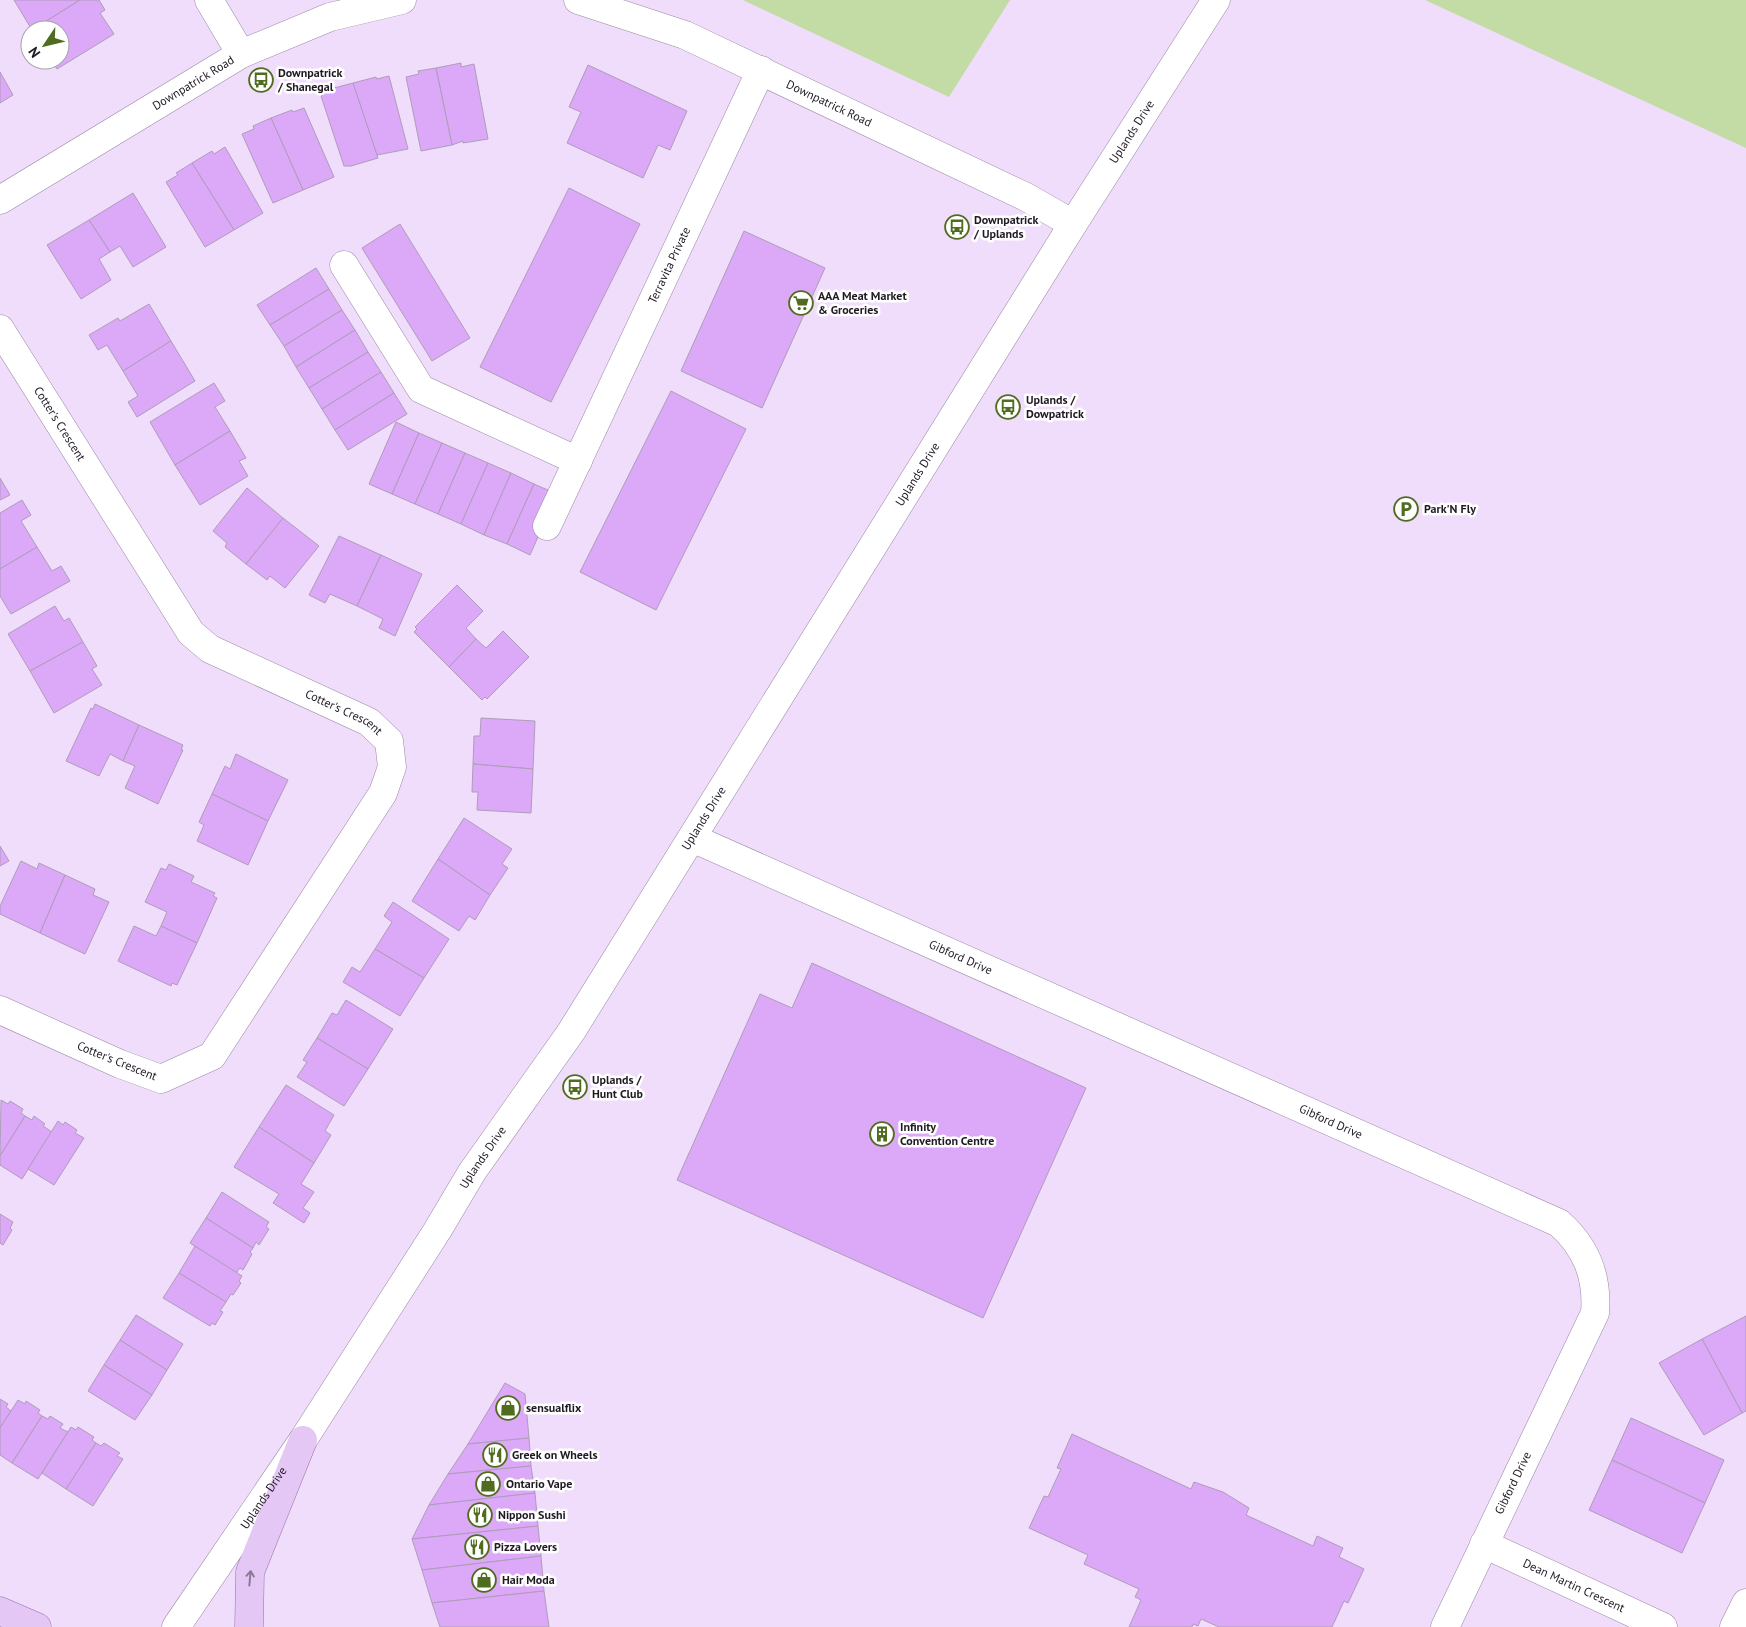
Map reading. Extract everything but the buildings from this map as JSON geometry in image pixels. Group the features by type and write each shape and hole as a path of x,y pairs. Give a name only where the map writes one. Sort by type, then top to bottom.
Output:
{"main road":[{"path":"249,1627 250,1572 303,1440"},
{"path":"0,1611 37,1627"}],"street":[{"path":"209,0 241,54"},
{"name":"Downpatrick Road","path":"0,200 241,54 330,18 402,0"},
{"name":"Downpatrick Road","path":"578,0 685,35 1026,197 1073,224"},
{"name":"Uplands Drive","path":"176,1627 303,1440 437,1231 472,1172 571,1032 1073,224 1216,0"},
{"name":"Terravita Private","path":"547,526 761,70"},
{"path":"344,265 421,389 578,461"},
{"name":"Cotter's Crescent","path":"0,329 191,633 210,649 369,722 389,741 392,767 383,793 212,1056 161,1079 120,1064 0,1010"},
{"name":"Gibford Drive","path":"692,838 1128,1034 1559,1223 1574,1237 1585,1254 1595,1285 1596,1312 1445,1627"},
{"name":"Dean Martin Crescent","path":"1484,1544 1663,1627"},
{"path":"1734,1627 1746,1603"}],"green space":[{"path":"743,0 1010,0 949,97"},
{"path":"1425,0 1746,0 1746,148"}],"place":[{"name":"Downpatrick / Shanegal","path":"261,80"},
{"name":"Downpatrick / Uplands","path":"957,227"},
{"name":"AAA Meat Market & Groceries","path":"801,303"},
{"name":"Uplands / Dowpatrick","path":"1008,407"},
{"name":"Park'N Fly","path":"1406,509"},
{"name":"Uplands / Hunt Club","path":"575,1087"},
{"name":"Infinity Convention Centre","path":"882,1134"},
{"name":"sensualflix","path":"508,1408"},
{"name":"Greek on Wheels","path":"495,1455"},
{"name":"Ontario Vape","path":"488,1484"},
{"name":"Nippon Sushi","path":"480,1515"},
{"name":"Pizza Lovers","path":"477,1547"},
{"name":"Hair Moda","path":"484,1580"}]}
